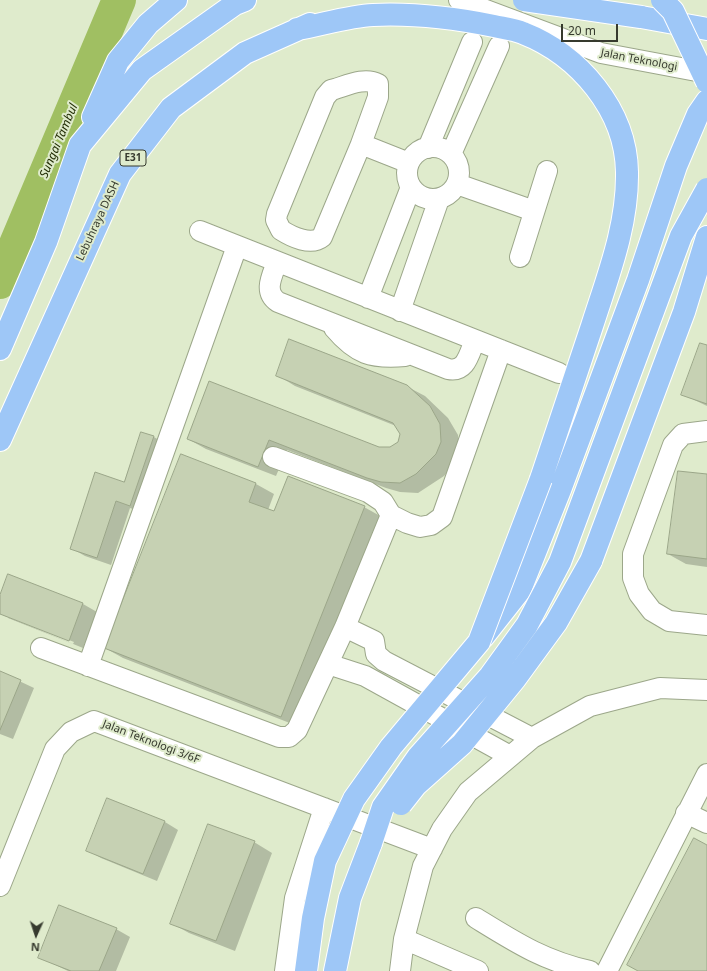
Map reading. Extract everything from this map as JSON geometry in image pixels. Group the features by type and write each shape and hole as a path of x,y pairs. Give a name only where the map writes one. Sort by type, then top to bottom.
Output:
{"highway":[{"path":"0,349 46,242 80,145 118,61 148,24 176,0"},
{"path":"80,145 142,70 236,4 245,0"},
{"name":"Lebuhraya DASH","path":"0,440 120,174 172,108 245,53 356,2 390,0"},
{"path":"524,0 641,16 707,29"},
{"path":"662,0 673,11 707,82"},
{"path":"297,29 371,15 430,16 473,22 522,32 554,48 586,75 608,104 621,135 627,171 624,214 615,255 541,480 479,642"},
{"path":"306,971 313,918 325,861 354,799 391,748 520,590 560,490 630,302 676,166 698,114 707,101"},
{"path":"336,971 350,898 383,807 418,757 490,676 527,626 560,562 681,236 707,189"},
{"path":"371,843 416,785 462,744 515,679 556,623 591,562 684,312 707,237"}],"street":[{"name":"Jalan Teknologi","path":"459,0 601,53 707,73"},
{"path":"558,0 611,18 707,39"},
{"path":"428,148 472,42"},
{"path":"451,154 498,46"},
{"path":"364,81 372,81 378,84 378,97 361,144 322,237 318,240 307,240 281,230 276,220 277,214 325,97 331,90 364,81"},
{"path":"361,144 409,163"},
{"path":"428,148 444,149 451,154 459,168 457,184 447,196 439,199 423,198 411,187 407,171 409,163 420,151 428,148"},
{"path":"520,257 547,171"},
{"path":"457,184 534,211"},
{"path":"368,298 411,187"},
{"path":"400,311 439,199"},
{"path":"200,231 559,373"},
{"path":"88,666 237,246"},
{"path":"277,262 269,290 273,299 329,322 348,344 364,353 382,357 411,355 448,369 458,369 466,362 475,340"},
{"path":"272,457 368,492 383,502 391,515 420,527 431,525 442,517 501,350"},
{"path":"707,431 683,434 673,445 633,554 633,578 638,594 652,611 669,621 707,625"},
{"path":"41,648 284,738 294,734 297,730 345,627 391,515"},
{"path":"345,627 374,641 376,654 384,661 532,738"},
{"path":"328,664 365,676 510,756"},
{"path":"400,971 404,939 423,866 442,829 468,792 532,738 590,706 660,688 707,690"},
{"name":"Jalan Teknologi 3/6F","path":"0,886 55,749 71,732 94,721 432,849"},
{"path":"607,971 707,774"},
{"path":"285,971 295,898 324,808"},
{"path":"686,813 707,823"},
{"path":"476,918 539,956 590,971"},
{"path":"404,939 454,966 478,971"}],"building":[{"path":"289,339 407,385 430,406 440,424 441,442 436,454 416,474 400,483 381,482 269,440 258,467 187,439 209,381 379,447 390,447 398,442 400,434 393,423 276,376"},
{"path":"700,343 707,345 707,404 681,395"},
{"path":"141,432 154,436 130,506 116,501 97,558 70,549 95,472 124,482"},
{"path":"181,454 256,483 249,502 274,511 288,476 365,506 281,717 104,648"},
{"path":"678,471 707,474 707,559 667,554"},
{"path":"8,574 83,603 69,641 0,614 0,595"},
{"path":"0,671 21,680 0,730"},
{"path":"107,798 165,821 143,874 86,851"},
{"path":"208,824 255,841 216,941 170,924"},
{"path":"694,838 707,845 707,971 638,971 627,965"},
{"path":"59,905 117,928 99,971 71,971 38,958"}],"waterway":[{"name":"Sungai Tambul","path":"0,282 119,0"}]}
